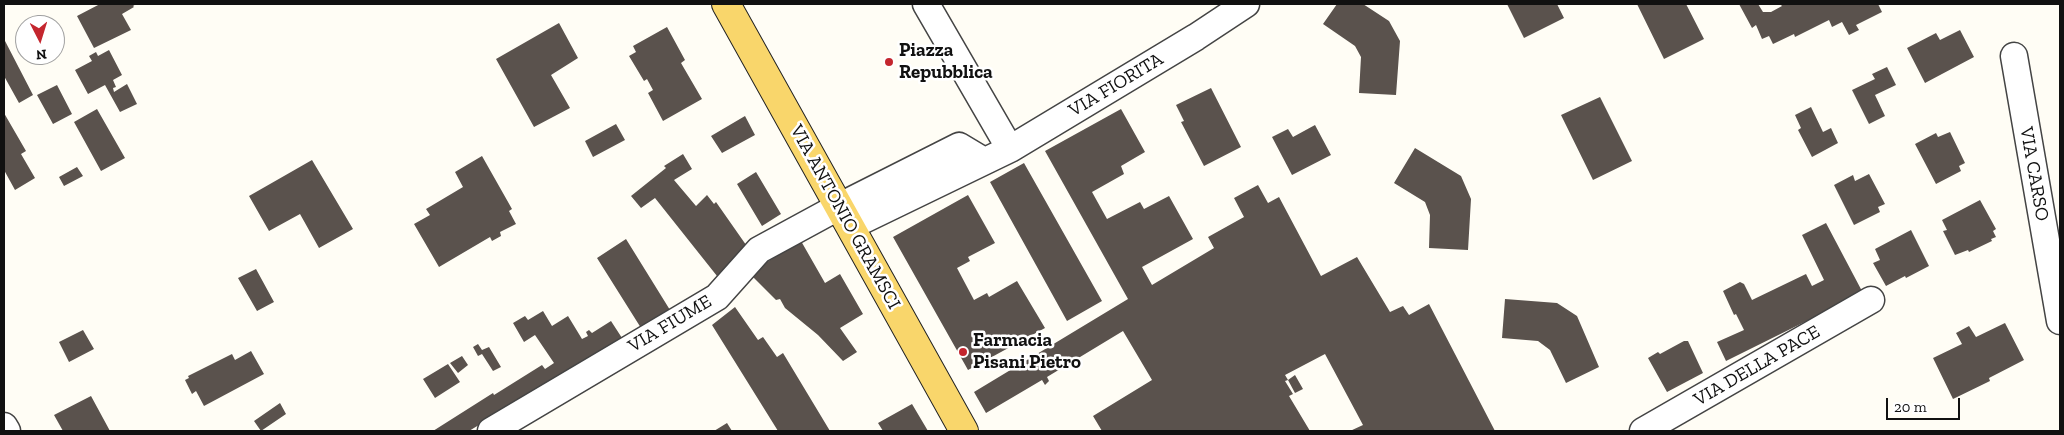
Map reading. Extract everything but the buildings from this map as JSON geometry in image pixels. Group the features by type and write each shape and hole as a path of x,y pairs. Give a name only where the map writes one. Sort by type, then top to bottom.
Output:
{"main road":[{"name":"VIA ANTONIO GRAMSCI","path":"726,4 846,216 964,431"}],"street":[{"path":"926,4 1010,148"},
{"name":"VIA FIORITA","path":"846,216 984,162 1196,37 1246,4"},
{"name":"VIA CARSO","path":"2014,56 2060,321"},
{"name":"VIA FIUME","path":"491,431 717,297 759,250 846,216"},
{"name":"VIA DELLA PACE","path":"1643,431 1871,300"},
{"path":"4,426 7,431"}],"place":[{"name":"Piazza Repubblica","path":"889,62"},
{"name":"Farmacia Pisani Pietro","path":"963,352"}]}
